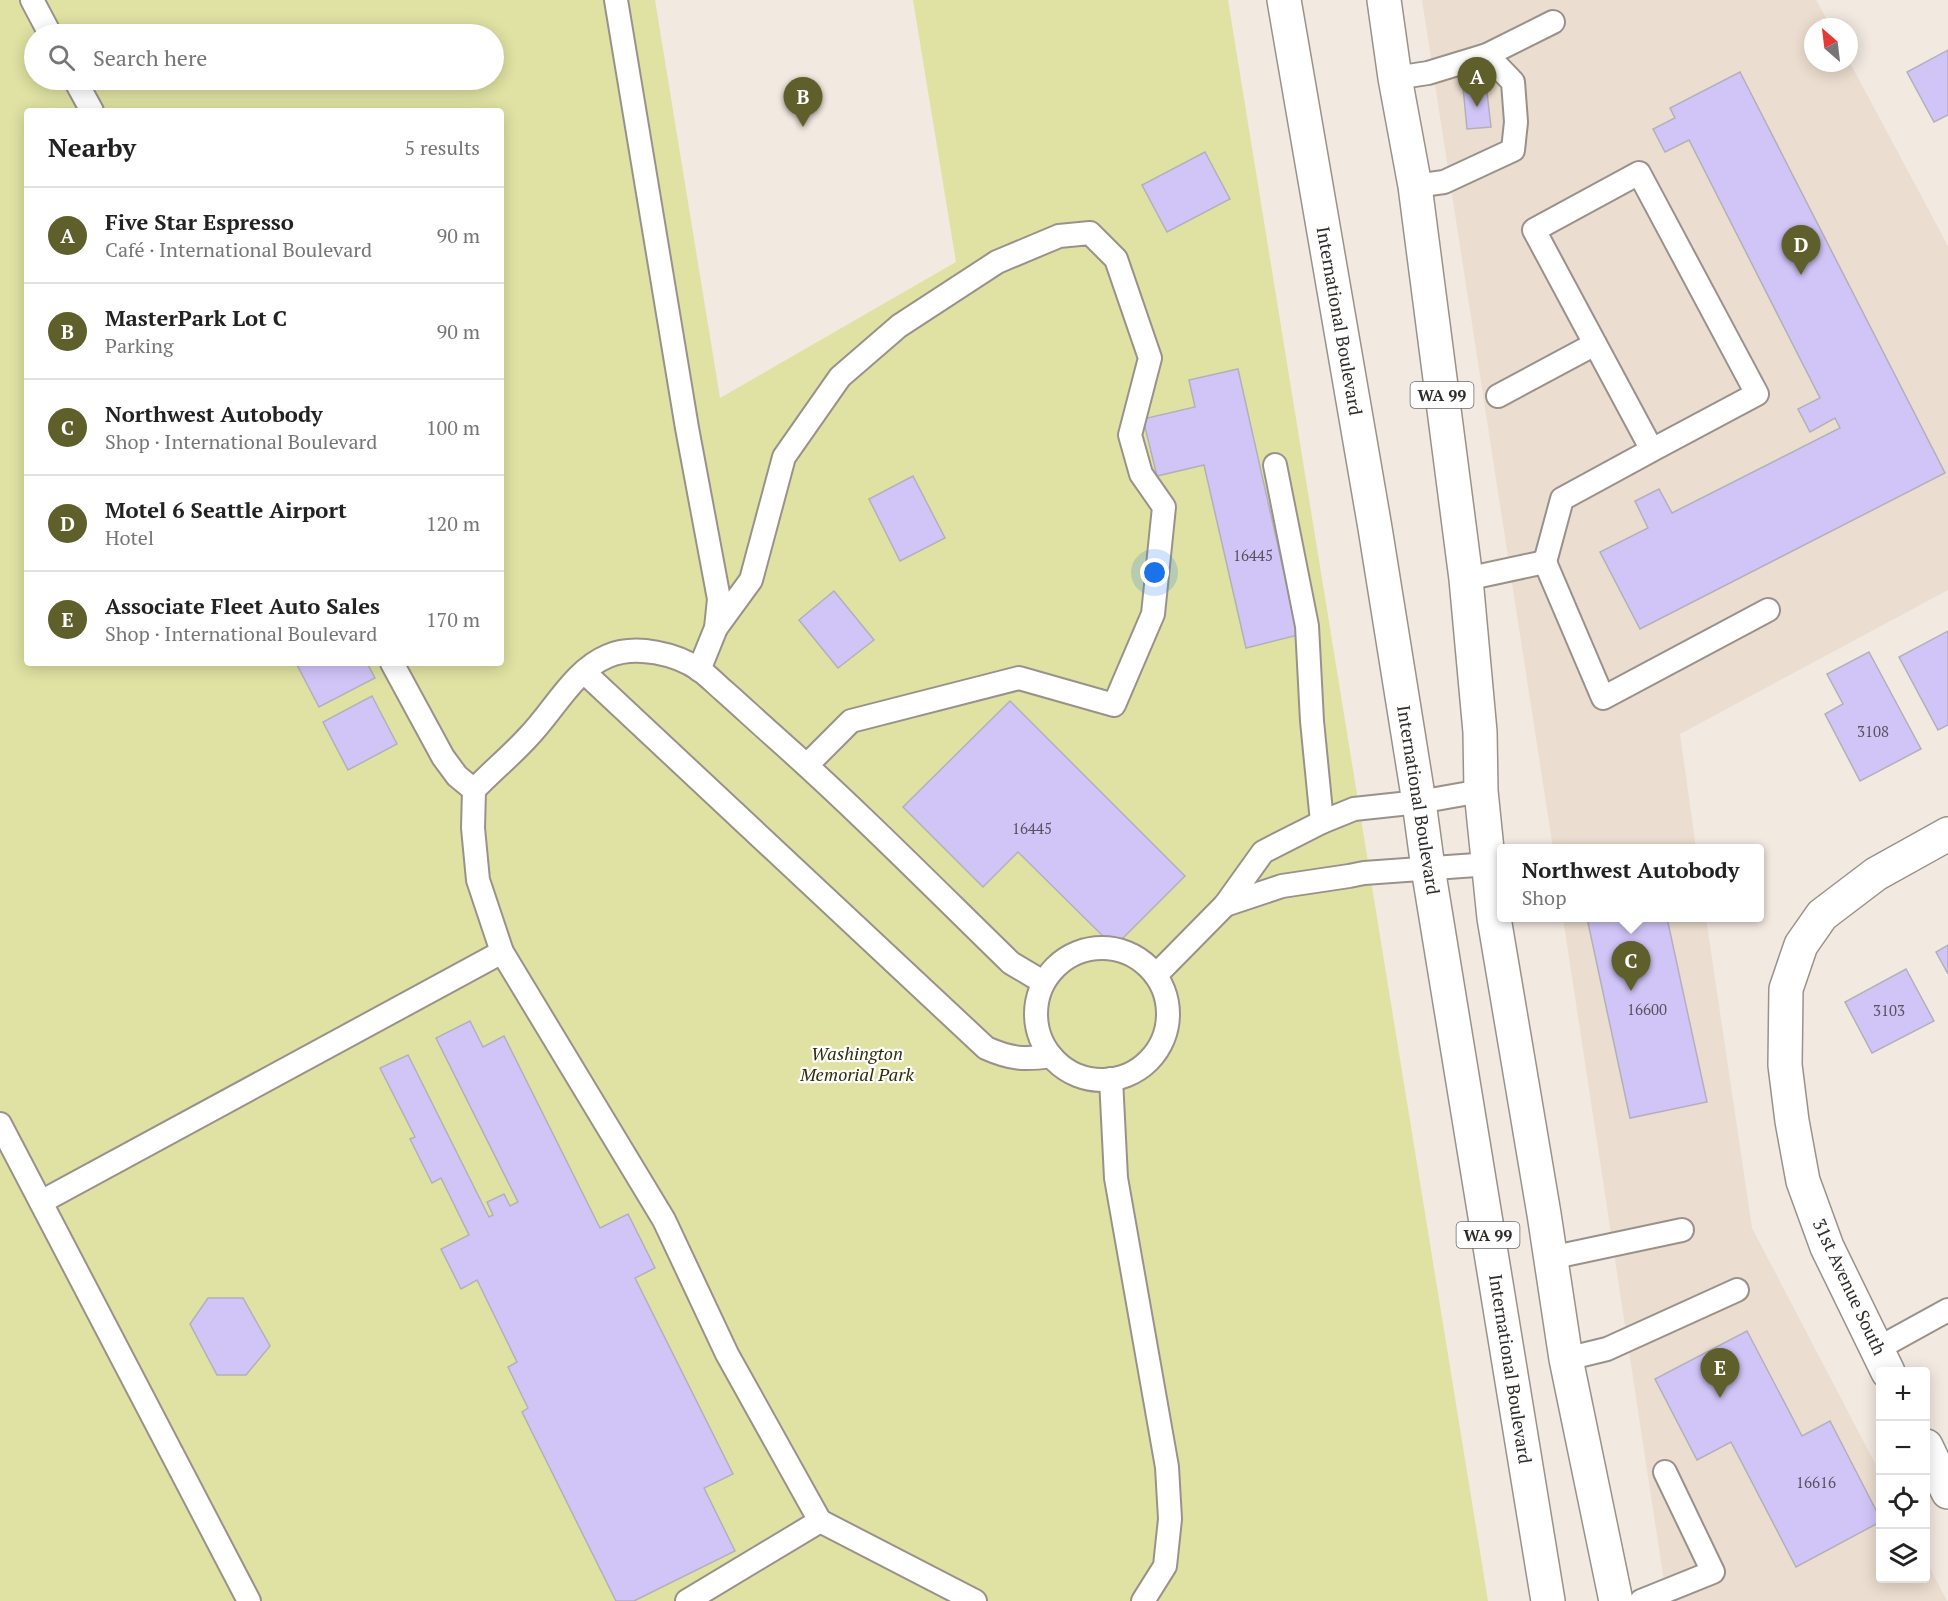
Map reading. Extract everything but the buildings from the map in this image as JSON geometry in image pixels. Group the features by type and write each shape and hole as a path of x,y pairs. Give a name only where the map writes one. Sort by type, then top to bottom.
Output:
{"main road":[{"name":"International Boulevard","path":"1284,0 1375,528 1548,1601"},
{"name":"WA 99","path":"1384,0 1395,78 1415,186 1466,579 1480,732 1481,791 1494,918 1566,1359 1616,1601"},
{"name":"31st Avenue South","path":"1883,1360 1827,1247 1803,1181 1785,1065 1786,989 1801,945 1822,915 1876,874 1948,834"}],"lane":[{"path":"32,0 45,24"},
{"path":"616,0 687,428 719,599 716,628"},
{"path":"1395,78 1428,73 1487,55 1553,22"},
{"path":"1415,186 1444,182 1513,150 1516,122 1513,82 1487,55"},
{"path":"80,90 90,108"},
{"path":"1652,450 1534,230 1639,173 1757,394 1562,499 1545,562 1603,698 1768,610"},
{"path":"699,670 716,628 751,580 784,457 840,377 899,326 997,262 1059,236 1090,233 1116,259 1150,358 1130,435 1141,474 1164,507 1153,614 1114,705 1019,678 851,722 807,765"},
{"path":"1498,396 1595,344"},
{"path":"1275,465 1307,626 1312,721 1322,822"},
{"path":"1466,579 1545,562"},
{"path":"975,1601 820,1521 727,1354 664,1220 502,952 478,880 472,828 474,790 548,716 563,693 584,672 608,656 628,651 651,652 676,658 699,670 807,765 1011,963 1043,982"},
{"path":"394,666 443,757 457,776 474,790"},
{"path":"584,672 986,1048 1001,1055 1025,1060 1051,1056"},
{"path":"1156,975 1225,904 1263,852 1354,808 1419,802 1481,791"},
{"path":"1225,904 1282,886 1364,873 1490,864"},
{"path":"1100,948 1122,951 1141,960 1156,975 1165,993 1168,1014 1164,1035 1155,1054 1140,1068 1111,1079 1080,1077 1060,1065 1045,1048 1036,1027 1036,1004 1043,982 1058,965 1077,953 1100,948"},
{"path":"41,1202 502,952"},
{"path":"1111,1079 1116,1178 1167,1478 1170,1519 1165,1566 1143,1601"},
{"path":"0,1124 249,1601"},
{"path":"1550,1258 1682,1230"},
{"path":"1566,1359 1607,1349 1737,1290"},
{"path":"1883,1360 1948,1310"},
{"path":"1641,1601 1713,1572 1665,1472"},
{"path":"687,1601 820,1521"}],"shaded area":[{"path":"1422,0 1816,0 1826,18 1804,18 1804,72 1855,72 1948,246 1948,590 1680,734 1695,844 1552,844"},
{"path":"1564,922 1707,922 1752,1228 1876,1465 1876,1583 1930,1583 1930,1568 1947,1601 1667,1601"}],"green space":[{"name":"Washington Memorial Park","path":"0,0 655,0 720,398 956,262 913,0 1228,0 1488,1601 0,1601"}],"place":[{"name":"Five Star Espresso","path":"1477,107"},
{"name":"MasterPark Lot C","path":"803,127"},
{"name":"Motel 6 Seattle Airport","path":"1801,275"},
{"name":"Northwest Autobody","path":"1631,991"},
{"name":"Associate Fleet Auto Sales","path":"1720,1398"}]}
